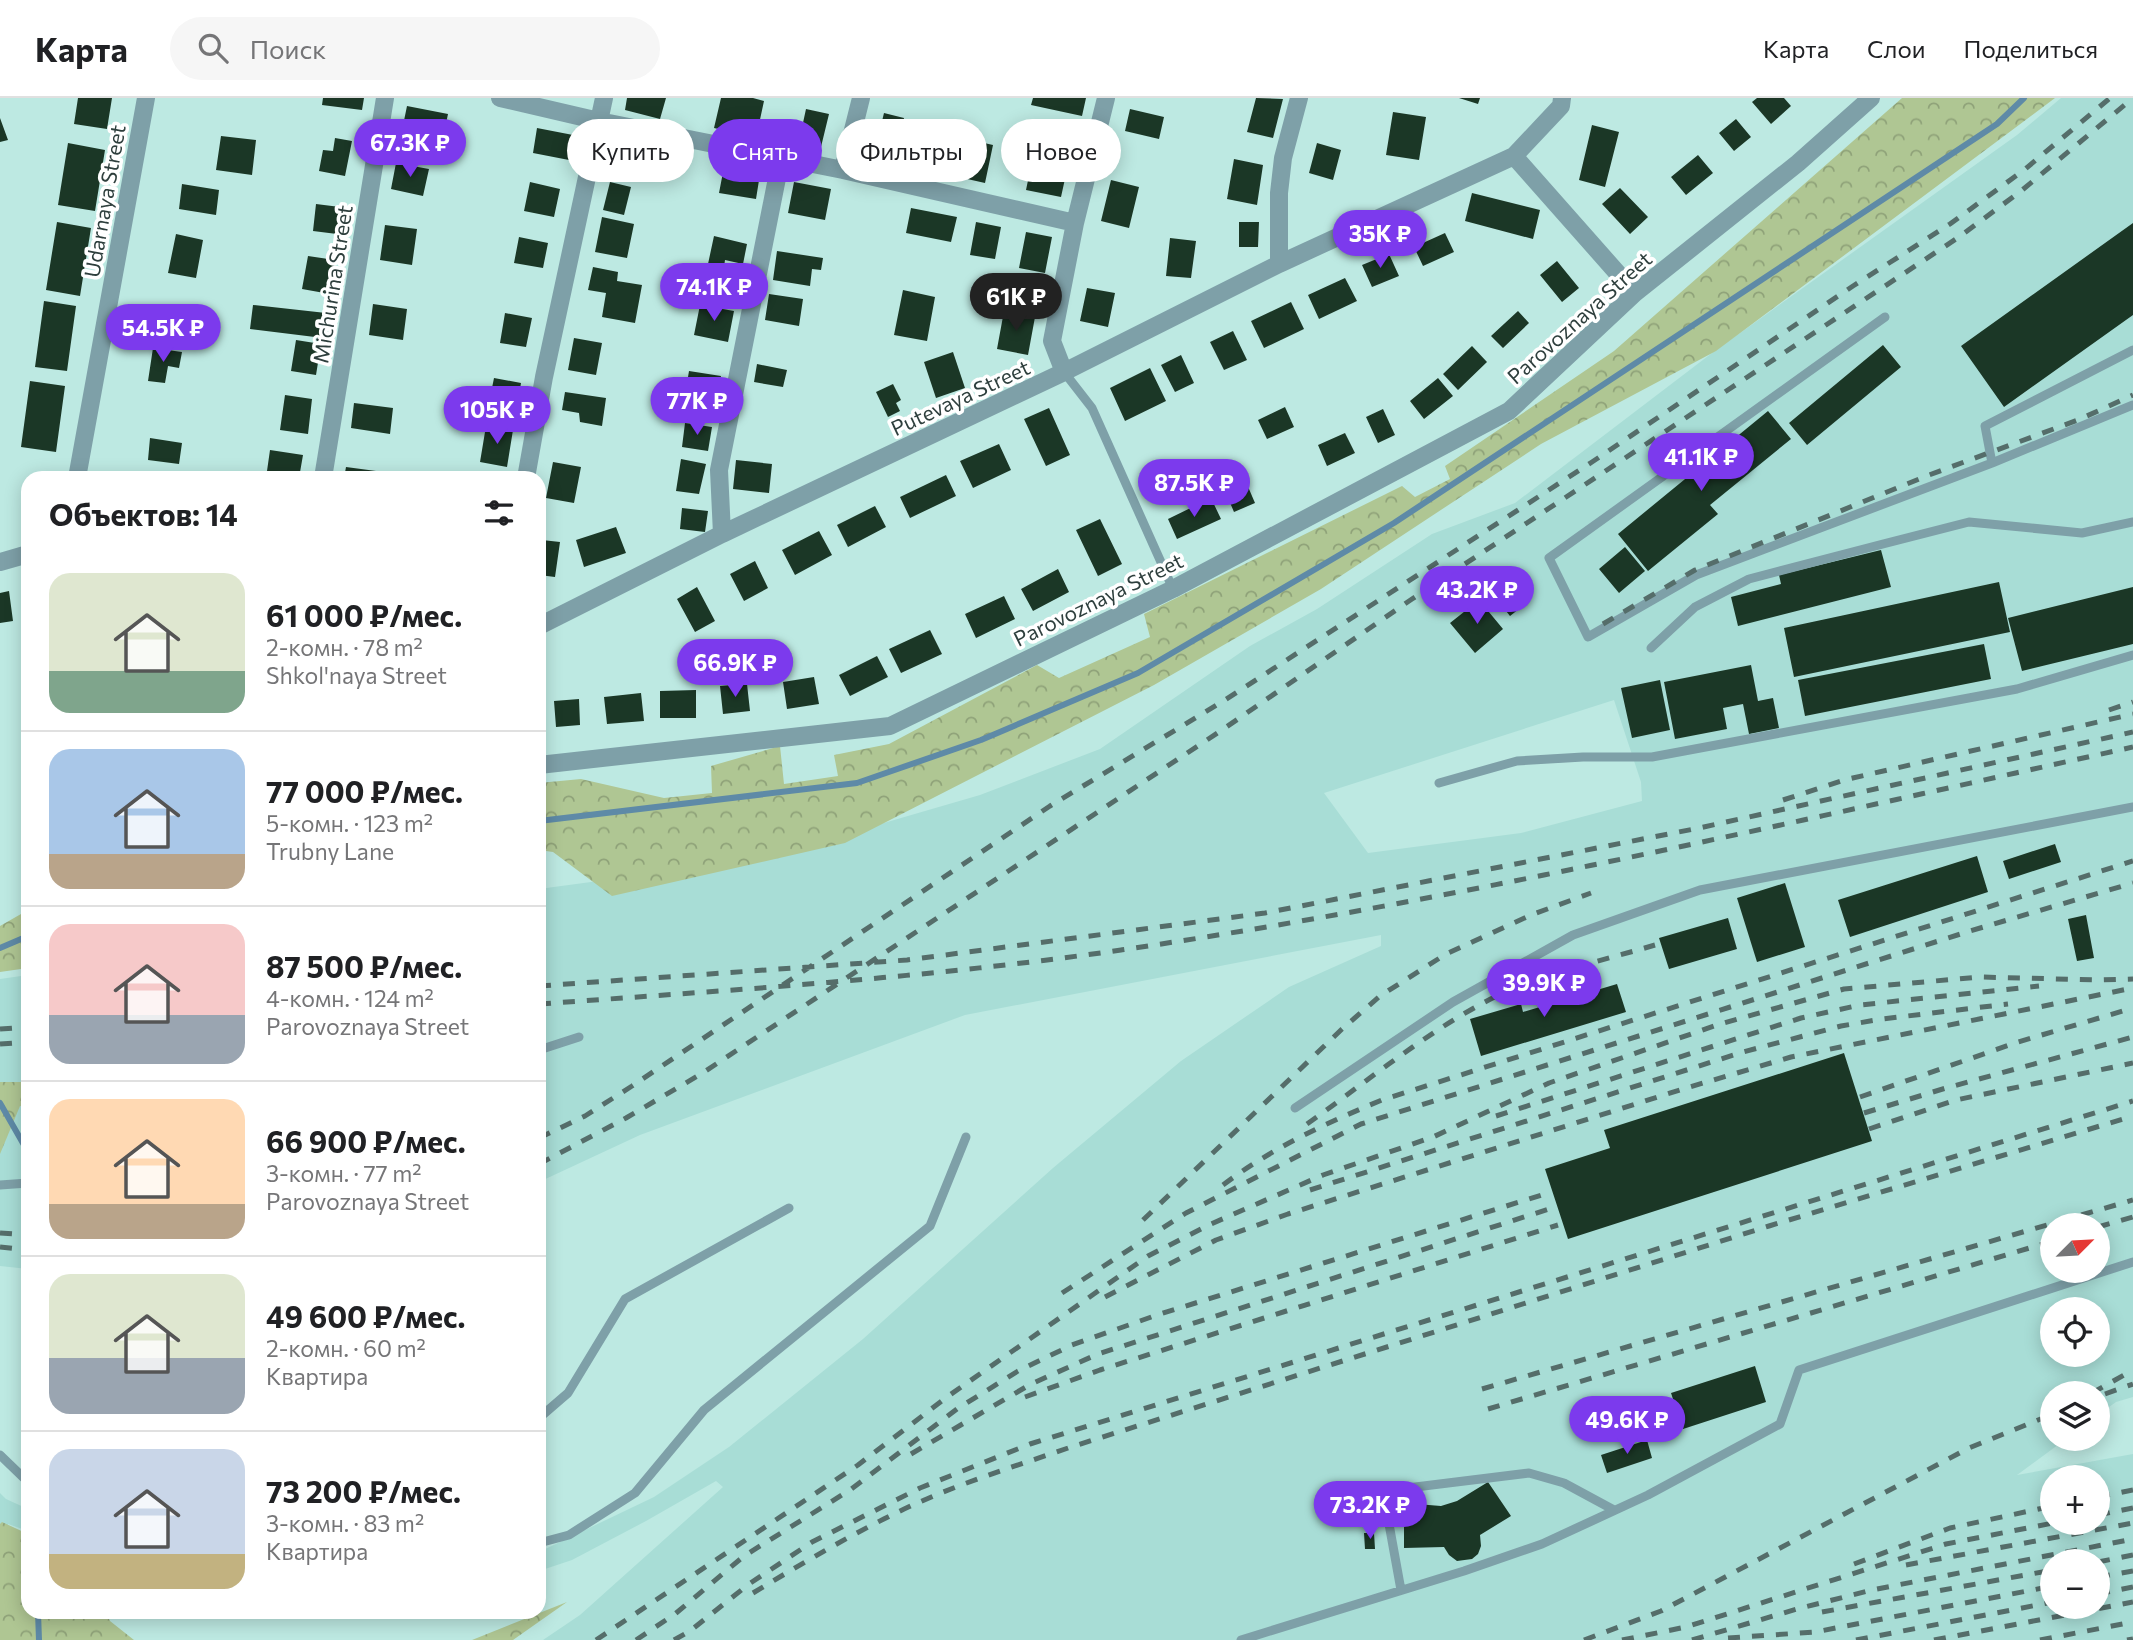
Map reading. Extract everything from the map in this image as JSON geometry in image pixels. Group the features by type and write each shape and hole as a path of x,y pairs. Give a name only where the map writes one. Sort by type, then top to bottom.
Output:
{"street":[{"name":"Udarnaya Street","path":"78,471 146,98"},
{"name":"Michurina Street","path":"324,471 385,98"},
{"path":"500,98 590,119"},
{"path":"599,119 604,98"},
{"path":"856,119 861,98"},
{"path":"1064,372 1052,341 1075,223 1106,98"},
{"path":"1279,264 1280,181 1283,158 1299,98"},
{"path":"1562,98 1560,106 1514,156 1635,293"},
{"name":"Parovoznaya Street","path":"546,764 890,726 1173,589 1508,411 1635,293 1798,163 1871,98"},
{"name":"Putevaya Street","path":"546,622 722,534 1064,372 1279,264 1514,156"},
{"path":"527,471 544,377 586,182"},
{"path":"722,534 719,470 776,182"},
{"path":"896,182 1075,223"},
{"path":"0,562 21,556"}],"lane":[{"path":"1885,317 1549,558 1588,637 1696,575 1992,463 2133,405"},
{"path":"1992,463 1985,426 2133,350"},
{"path":"1064,372 1092,408 1173,589"},
{"path":"1651,648 1695,607 1749,579 1870,547 1969,522 2082,533 2133,522"},
{"path":"1439,783 1517,761 1652,757 2017,689 2133,655"},
{"path":"1296,1108 1453,1002 1573,935 1700,890 2133,807"},
{"path":"546,1048 579,1037"},
{"path":"546,1541 569,1535 635,1493 704,1410 930,1226 966,1137"},
{"path":"0,1185 21,1184"},
{"path":"546,1412 568,1393 625,1298 789,1208"},
{"path":"1241,1640 1542,1544 1648,1495 1780,1423 1799,1370 2133,1262"},
{"path":"0,1455 21,1475"},
{"path":"1401,1590 1383,1491 1529,1473 1564,1483 1614,1510"}],"shaded area":[{"path":"2061,98 2133,98 2133,1397 2110,1406 2110,1381 2040,1381 2040,1451 2050,1451 2017,1475 2040,1471 2040,1535 2110,1535 2110,1465 2072,1465 2133,1454 2133,1640 543,1640 580,1615 723,1487 716,1481 572,1560 546,1569 546,1549 654,1497 729,1447 863,1339 1053,1168 1181,1061 1289,987 1381,946 1381,935 965,1015 640,1135 546,1179 546,888 695,868 822,841 980,795 1100,749 1250,646 1317,609 1432,534 1515,503 1712,353 2017,135","holes":["1614,700 1641,782 1642,801 1521,833 1368,853 1324,793"]},
{"path":"21,976 21,1268 0,1266 0,979"},
{"path":"0,1493 21,1506 21,1529 8,1524 19,1640 0,1640"}],"green space":[{"path":"1902,98 2055,98 1716,351 1541,444 1321,589 1154,685 845,843 612,896 553,852 546,851 546,782 581,779 664,798 712,793 711,766 780,746 784,784 838,776 834,755 889,744 1037,665 1059,678 1150,637 1144,614 1402,486 1415,497 1450,479 1445,466 1614,351"},
{"path":"21,914 21,969 0,972 0,926"},
{"path":"0,1082 21,1082 21,1106 0,1154"},
{"path":"2,1522 21,1531 21,1619 109,1619 134,1640 0,1640"},
{"path":"567,1602 546,1617 546,1610"},
{"path":"524,1619 543,1619 513,1640 472,1640"}],"building":[{"path":"78,98 112,98 107,129 74,124"},
{"path":"323,98 364,98 362,110 322,105"},
{"path":"627,98 666,98 660,119 625,110"},
{"path":"721,98 753,98 764,101 760,119 716,119"},
{"path":"1033,98 1086,98 1082,116 1031,105"},
{"path":"1256,98 1283,99 1273,138 1247,132"},
{"path":"1459,98 1480,98 1478,104"},
{"path":"1757,98 1784,98 1791,106 1771,124 1752,102"},
{"path":"407,106 448,114 445,128 433,126 427,156 398,150"},
{"path":"806,109 829,114 822,143 822,119 804,119"},
{"path":"1130,109 1164,117 1159,139 1125,131"},
{"path":"1393,112 1426,117 1419,160 1386,155"},
{"path":"884,113 904,118 904,119 883,119"},
{"path":"0,118 8,140 0,142"},
{"path":"1736,119 1751,137 1734,151 1719,133"},
{"path":"1592,125 1619,132 1605,187 1579,180"},
{"path":"537,128 567,134 567,160 533,153"},
{"path":"221,136 256,140 252,175 216,170"},
{"path":"335,138 352,141 345,176 319,171 323,150 333,151"},
{"path":"68,143 105,150 95,211 58,205"},
{"path":"1317,143 1341,150 1333,180 1309,173"},
{"path":"987,144 993,145 987,174"},
{"path":"1698,155 1713,173 1686,195 1671,177"},
{"path":"1234,159 1263,165 1257,205 1227,199"},
{"path":"396,163 429,169 423,196 391,189"},
{"path":"530,182 560,189 554,217 524,211"},
{"path":"610,182 631,187 624,215 603,210"},
{"path":"721,182 759,182 756,199 719,193"},
{"path":"794,182 831,189 825,220 788,213"},
{"path":"1028,182 1064,182 1061,197 1026,190"},
{"path":"1111,182 1139,187 1129,228 1101,221"},
{"path":"182,184 219,190 216,215 179,209"},
{"path":"1620,188 1648,217 1630,234 1602,204"},
{"path":"1472,193 1540,210 1533,239 1465,221"},
{"path":"316,204 340,207 337,234 313,231"},
{"path":"911,208 957,217 951,242 906,233"},
{"path":"602,217 634,224 627,258 595,252"},
{"path":"57,222 91,228 80,296 46,290"},
{"path":"976,222 1001,227 995,259 970,255"},
{"path":"1239,222 1259,222 1258,247 1239,247"},
{"path":"2133,223 2133,315 2004,407 1961,346"},
{"path":"385,225 417,229 412,265 380,260"},
{"path":"1026,232 1052,237 1045,273 1019,268"},
{"path":"1445,233 1454,252 1423,266 1414,247"},
{"path":"176,234 203,240 196,278 168,273"},
{"path":"714,236 747,244 743,264 725,260 724,267 708,264"},
{"path":"519,237 548,243 543,268 514,263"},
{"path":"1170,238 1196,241 1191,278 1166,276"},
{"path":"777,251 823,258 821,270 812,269 810,286 773,280"},
{"path":"1389,254 1399,276 1372,287 1362,265"},
{"path":"308,256 335,260 330,294 302,289"},
{"path":"1557,261 1579,288 1562,302 1540,275"},
{"path":"593,267 618,272 617,281 642,285 635,323 602,317 606,293 588,290"},
{"path":"1345,278 1357,301 1319,319 1308,295"},
{"path":"1087,288 1115,293 1108,327 1080,321"},
{"path":"903,290 935,297 927,341 894,335"},
{"path":"769,294 803,299 799,326 765,320"},
{"path":"44,301 76,306 67,371 35,367"},
{"path":"1291,302 1304,329 1264,348 1251,321"},
{"path":"373,304 407,309 403,340 369,335"},
{"path":"158,305 190,309 186,343 154,338"},
{"path":"253,305 326,313 323,338 250,329"},
{"path":"700,305 734,311 728,342 694,335"},
{"path":"1004,311 1035,317 1028,355 997,349"},
{"path":"1518,311 1529,323 1503,348 1491,336"},
{"path":"505,313 532,318 526,347 500,343"},
{"path":"1233,331 1247,360 1224,370 1210,342"},
{"path":"574,338 602,343 596,375 568,370"},
{"path":"296,340 321,344 316,375 291,371"},
{"path":"1883,345 1901,367 1807,445 1789,423"},
{"path":"1472,346 1487,362 1458,390 1443,374"},
{"path":"153,348 182,352 179,368 168,366 165,383 148,381"},
{"path":"953,352 965,388 936,398 924,362"},
{"path":"1181,355 1194,383 1175,392 1161,365"},
{"path":"757,364 787,370 783,387 754,382"},
{"path":"1150,368 1166,401 1125,421 1110,388"},
{"path":"689,371 721,376 717,401 685,395"},
{"path":"494,378 521,383 516,413 488,408"},
{"path":"1438,378 1453,396 1424,419 1410,401"},
{"path":"30,381 65,386 56,452 21,447"},
{"path":"893,384 901,400 896,403 900,411 888,417 876,392"},
{"path":"565,392 606,398 602,426 580,422 579,413 562,410"},
{"path":"285,395 312,399 308,434 280,430"},
{"path":"354,403 393,408 390,434 351,428"},
{"path":"1285,407 1294,427 1267,439 1258,420"},
{"path":"1049,408 1070,455 1046,466 1024,419"},
{"path":"1383,409 1395,435 1378,443 1366,417"},
{"path":"1768,411 1791,439 1710,505 1718,514 1648,571 1618,534"},
{"path":"685,423 712,427 708,451 682,447"},
{"path":"486,426 513,430 507,467 480,462"},
{"path":"1345,433 1355,453 1327,466 1318,445"},
{"path":"150,438 182,443 179,464 148,460"},
{"path":"999,444 1011,470 973,488 960,461"},
{"path":"270,450 303,455 300,471 267,471"},
{"path":"681,459 706,464 699,494 676,491"},
{"path":"736,460 772,464 769,493 733,489"},
{"path":"553,462 581,467 574,503 546,498"},
{"path":"346,467 376,471 345,471"},
{"path":"946,475 956,496 910,518 900,497"},
{"path":"1246,482 1255,503 1234,512 1225,491"},
{"path":"1211,498 1221,519 1177,539 1168,519"},
{"path":"875,506 886,527 848,547 837,525"},
{"path":"682,508 708,511 705,532 680,529"},
{"path":"1100,519 1122,564 1098,576 1076,530"},
{"path":"616,527 626,553 584,567 576,540"},
{"path":"819,531 832,555 795,575 782,550"},
{"path":"546,540 560,542 555,577 546,576"},
{"path":"1625,547 1645,571 1619,593 1599,569"},
{"path":"1881,550 1891,587 1738,626 1731,597 1781,584 1779,575"},
{"path":"755,561 768,588 744,601 730,574"},
{"path":"1058,569 1069,592 1033,611 1021,589"},
{"path":"1506,582 1524,605 1510,616 1492,593"},
{"path":"1999,582 2010,632 1794,677 1784,628"},
{"path":"697,587 715,621 695,632 677,599"},
{"path":"2133,587 2133,644 2022,671 2008,618"},
{"path":"9,591 13,621 0,623 0,593"},
{"path":"1004,596 1015,619 976,638 965,614"},
{"path":"1479,600 1503,629 1475,653 1450,623"},
{"path":"930,630 942,654 901,673 889,649"},
{"path":"1984,644 1991,679 1805,716 1798,680"},
{"path":"877,656 888,677 850,696 839,675"},
{"path":"1751,665 1758,701 1773,698 1779,728 1749,734 1743,704 1723,708 1727,729 1675,739 1664,682"},
{"path":"814,677 819,704 787,709 783,682"},
{"path":"1660,680 1670,730 1632,738 1621,688"},
{"path":"747,684 750,711 723,714 720,686"},
{"path":"696,690 696,718 660,718 660,691"},
{"path":"641,693 644,721 607,724 604,697"},
{"path":"579,699 580,725 556,727 554,701"},
{"path":"2055,844 2061,862 2009,879 2003,861"},
{"path":"1977,856 1988,892 1850,937 1838,900"},
{"path":"1785,883 1805,947 1757,962 1737,898"},
{"path":"2086,915 2094,958 2077,961 2068,919"},
{"path":"1728,918 1737,949 1669,969 1659,938"},
{"path":"1617,984 1626,1012 1481,1056 1470,1019 1521,1004 1523,1012"},
{"path":"1844,1053 1872,1141 1568,1239 1545,1169 1610,1148 1604,1130"},
{"path":"1755,1366 1766,1402 1683,1429 1671,1393"},
{"path":"1647,1440 1652,1458 1607,1473 1601,1455"},
{"path":"1488,1482 1511,1516 1480,1535 1481,1546 1472,1559 1457,1561 1444,1547 1404,1548 1404,1503 1441,1506 1457,1501"},
{"path":"1364,1533 1374,1533 1375,1549 1365,1549"}],"waterway":[{"path":"546,820 857,783 981,740 1138,673 1394,523 1997,124 2024,98"},
{"path":"0,948 21,939"},
{"path":"0,1103 21,1140"},
{"path":"38,1619 39,1640"}],"railway":[{"path":"546,1135 585,1116 632,1086 1050,806 1225,700 1592,462 1950,224 2024,170 2110,98"},
{"path":"546,1160 701,1074 1222,730 1412,599 1959,237 2021,191 2133,98"},
{"path":"1603,624 1695,570 1929,475 2078,420 2133,395"},
{"path":"2109,710 2133,702"},
{"path":"1783,800 1844,780 2133,714"},
{"path":"546,986 907,960 1265,913 1699,828 2133,732"},
{"path":"546,1003 976,968 1121,950 1249,930 1629,858 2133,747"},
{"path":"1223,1185 1300,1137 1382,1100 2133,861"},
{"path":"1062,1293 1186,1213 1361,1124 1970,931 2133,883"},
{"path":"1143,1220 1342,1029 1380,996 1446,954 1531,915 1591,893"},
{"path":"1307,1124 1415,1045 1483,1003 1545,977 1655,945"},
{"path":"596,1640 858,1465 947,1397 1148,1256 1211,1224 1323,1175 1433,1137 1549,1083 1720,1024 1844,989 1980,977 2133,979"},
{"path":"1496,1116 1801,1018 1860,1005 2039,986"},
{"path":"1105,1297 1216,1240 1288,1214 1683,1089 1791,1057 2133,988"},
{"path":"1310,1190 1743,1052 1841,1026 2008,1004"},
{"path":"1860,1097 2018,1042 2133,1008"},
{"path":"0,1029 21,1028"},
{"path":"1864,1113 2133,1037"},
{"path":"0,1044 21,1042"},
{"path":"1869,1129 1956,1100 2133,1063"},
{"path":"674,1640 690,1631 749,1584 812,1542 920,1488 1030,1444 2133,1101"},
{"path":"753,1593 890,1516 1002,1470 1769,1226 2133,1116"},
{"path":"636,1640 675,1614 744,1556 850,1490 957,1409 1018,1371 1072,1345 1157,1315 1548,1193"},
{"path":"1482,1389 2133,1200"},
{"path":"911,1454 1031,1384 1098,1354 1552,1208"},
{"path":"2110,1224 2133,1217"},
{"path":"1025,1397 1100,1370 1558,1225"},
{"path":"0,1233 21,1234"},
{"path":"1488,1409 2040,1245"},
{"path":"0,1247 21,1249"},
{"path":"2110,1383 2133,1370"},
{"path":"2110,1392 2133,1384"},
{"path":"1584,1640 1661,1611 1969,1448 2040,1419"},
{"path":"2110,1495 2133,1490"},
{"path":"2110,1513 2133,1508"},
{"path":"1854,1564 1950,1528 2040,1509"},
{"path":"1906,1565 2133,1523"},
{"path":"1622,1640 1686,1627 1946,1544 2040,1526"},
{"path":"1692,1640 1872,1590 2133,1539"},
{"path":"2110,1560 2133,1555"},
{"path":"2110,1575 2133,1571"},
{"path":"1822,1612 2040,1572"},
{"path":"2110,1592 2133,1587"},
{"path":"1728,1638 1815,1632 2040,1589"},
{"path":"1934,1640 2133,1602"},
{"path":"1856,1640 2040,1605"},
{"path":"2040,1640 2133,1622"},
{"path":"2127,1640 2133,1639"}]}
